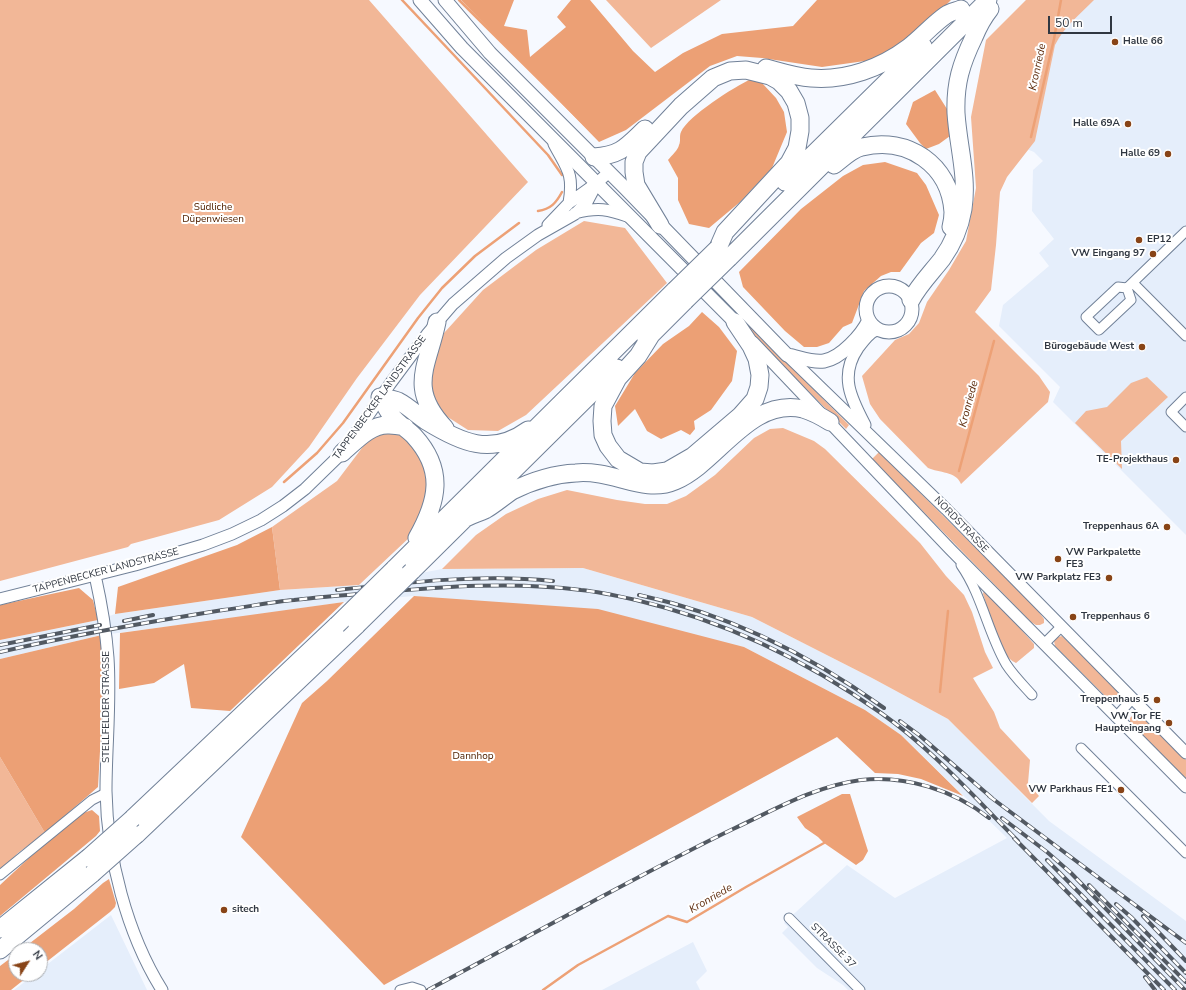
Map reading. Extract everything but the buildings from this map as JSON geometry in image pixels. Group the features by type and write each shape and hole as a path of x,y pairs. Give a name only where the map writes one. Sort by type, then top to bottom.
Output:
{"highway":[{"path":"723,253 794,193 988,0"},
{"path":"906,295 916,291 945,254 951,245 959,225 963,210 965,188 956,113 956,91 959,73 980,21 999,0"},
{"path":"594,157 614,154 629,144 693,84 708,73 728,67 746,65 760,66 810,78 825,78 860,73 880,65 909,48 947,14 965,5"},
{"path":"0,950 90,866 133,818 337,625 549,415 680,296 965,5"},
{"path":"660,224 636,185 634,162 638,152 681,106 713,78 730,71 746,70 770,76 780,82 789,91 796,103 800,118 800,131 797,148 789,162 725,232 723,253"},
{"path":"794,193 812,186 845,156 861,147 886,144 904,147 922,156 938,169 946,185 953,213 950,230 940,253 919,277 908,286 906,295"},
{"path":"680,296 653,332 638,356 618,378 603,406 602,421 606,440 618,459 640,472 667,472 693,456 740,416 755,399 759,387 760,375 757,359 751,346 735,322"},
{"path":"437,322 423,374 423,388 427,402 436,418 455,438"},
{"path":"0,929 136,835 357,625 468,517 653,332"},
{"path":"380,397 398,402 455,438 471,444 492,445 509,440 526,432 549,415"},
{"path":"380,397 392,416 405,427 424,448 433,466 436,484 434,502 427,520 408,554"},
{"path":"468,517 486,509 512,492 526,485 554,475 578,473 600,474 628,482 647,485 674,482 711,456 749,422 765,414 778,410 790,408 803,409 830,422"},
{"path":"342,453 364,434 375,427 388,425 405,427"}],"main road":[{"path":"420,0 462,48 735,322"},
{"path":"444,0 490,52 787,355 813,361 824,361 836,356 848,347 866,328 873,325"},
{"path":"884,286 896,286 906,295 912,310 911,316 906,325 899,330 891,332 873,325 866,310 866,305 869,297 874,291 884,286"}],"street":[{"path":"550,136 570,174 571,188 569,203"},
{"path":"575,214 587,202 597,183 609,172"},
{"name":"TAPPENBECKER LANDSTRASSE","path":"538,235 569,203 597,183"},
{"path":"575,214 597,209 614,211 630,217"},
{"name":"TAPPENBECKER LANDSTRASSE","path":"0,599 95,575 203,545 232,534 261,520 288,502 324,473 342,453 380,397 437,322 453,304 506,258 538,235 575,214"},
{"path":"1130,285 1130,300 1099,330 1086,318 1118,287 1130,285 1185,233"},
{"path":"1130,285 1186,336"},
{"path":"735,322 950,549 1186,787"},
{"path":"870,435 853,400 847,374 850,361 870,332 873,325"},
{"name":"NORDSTRASSE","path":"787,355 946,509 1186,753"},
{"path":"1186,397 1171,412 1186,427"},
{"path":"950,549 967,573 981,602 1006,665 1032,696"},
{"name":"STELLFELDER STRASSE","path":"95,575 105,624 108,659 106,793 112,847 122,894 134,932 154,978 162,990"},
{"path":"1044,644 1061,627"},
{"path":"1116,717 1132,699"},
{"path":"1082,748 1186,852"},
{"path":"0,875 92,800 106,793"},
{"name":"STRASSE 37","path":"789,918 860,990"},
{"path":"400,990 412,987 420,990"}],"shaded area":[{"path":"1026,0 1186,0 1186,535 1053,402 1060,387 999,326 1003,305 1049,266 1039,253 1054,239 1032,211 1033,170 1043,161 1034,152 978,129 999,30"},
{"path":"583,568 752,617 872,678 948,719 1049,821 1186,921 1186,990 848,990 817,968 782,933 788,927 784,923 847,865 895,898 1007,838 901,735 865,710 744,647 414,596 344,602 102,635 0,659 0,640 98,620 115,614 280,590 359,585 442,569"},
{"path":"842,794 850,794 868,851 863,860 856,865 805,828 797,817"},
{"path":"111,915 147,990 14,990 24,982 48,982 48,964"},
{"path":"693,942 707,971 696,982 700,990 602,990"}],"green space":[{"name":"Südliche Düpenwiesen","path":"0,0 369,0 528,182 420,295 357,378 309,447 272,487 219,520 131,544 128,547 0,581"},
{"path":"461,0 514,0 504,26 527,30 530,57 566,27 557,17 571,0 590,0 633,51 655,72 683,53 722,34 793,26 817,0 951,0 927,24 893,51 872,60 822,67 762,58 737,56 710,66 626,130 599,142"},
{"path":"606,0 721,0 651,48"},
{"path":"1026,0 1094,0 1068,27 1055,45 1035,141 1007,177 1000,192 991,290 975,312 1039,376 1050,392 1048,402 961,484 959,480 947,473 928,468 880,419 870,404 862,376 895,340 909,334 919,323 927,302 949,270 966,241 976,188 971,117 986,40"},
{"path":"751,79 762,83 776,98 784,112 787,132 772,168 740,202 709,228 689,224 678,200 678,178 668,160 678,147 680,135 685,125 692,118 723,95"},
{"path":"935,90 947,109 950,136 939,144 926,149 906,124 913,102"},
{"path":"885,162 917,173 926,185 939,215 934,233 921,243 900,272 891,272 881,276 864,291 852,323 843,327 829,343 817,347 804,347 785,331 743,287 739,272 801,209 843,176 863,165"},
{"path":"584,221 625,228 667,283 526,415 498,431 468,430 443,414 430,388 432,359 444,333 483,290 536,250"},
{"path":"715,290 849,425 846,429 711,293"},
{"path":"702,312 719,327 737,351 732,381 711,410 694,421 695,429 690,435 681,430 661,439 647,431 635,409 618,426 615,406 635,373 663,344 689,326"},
{"path":"1147,377 1168,397 1121,441 1122,469 1075,423 1086,411 1107,407 1131,383"},
{"path":"783,428 814,441 825,449 920,543 946,576 964,595 972,612 985,652 993,668 973,678 994,712 1000,728 1030,760 1028,783 1039,796 1032,803 948,719 872,678 752,617 583,568 442,569 476,535 506,514 538,499 567,490 645,504 667,504 686,496 715,475 754,438 770,429"},
{"path":"386,431 399,433 420,452 431,487 411,536 359,585 280,590 272,527 337,481 368,440"},
{"path":"879,452 1036,608 1044,619 1044,623 1036,625 1031,622 872,459"},
{"path":"272,527 280,590 115,614 118,587 237,545"},
{"path":"79,588 93,600 98,620 0,640 0,605"},
{"path":"984,590 988,592 1034,644 1034,648 1016,663 1003,651 999,642 983,594"},
{"name":"Dannhop","path":"414,596 598,609 744,647 865,710 901,735 963,796 921,779 898,774 875,773 837,737 384,985 241,837 302,703 327,681"},
{"path":"344,602 230,711 191,708 184,664 154,683 119,689 120,633"},
{"path":"102,635 104,679 98,787 45,833 0,757 0,659"},
{"path":"1062,636 1118,691 1121,697 1119,702 1113,703 1109,700 1055,646 1054,641 1058,637"},
{"path":"1134,714 1143,716 1186,760 1186,779 1130,722 1130,718"},
{"path":"0,757 45,833 18,853 0,872"},
{"path":"92,810 99,816 100,831 96,836 0,916 0,885 80,814"},
{"path":"109,879 116,903 115,907 48,961 48,942 31,942 74,909"},
{"path":"8,960 8,982 21,982 11,990 0,990 0,966"}],"waterway":[{"path":"402,0 548,155 562,175"},
{"path":"459,0 593,133"},
{"name":"Kronriede","path":"1031,137 1054,39 1061,0"},
{"path":"538,211 553,205 562,192"},
{"path":"284,482 317,453 343,423 418,318 442,288 475,256 519,223"},
{"name":"Kronriede","path":"959,471 994,341"},
{"name":"Kronriede","path":"940,692 948,611"},
{"name":"Kronriede","path":"543,990 578,965 668,916 687,922 824,843"}],"railway":[{"path":"337,590 445,580 499,578 553,581"},
{"path":"0,652 83,634 167,619 277,602 323,597 450,587 503,585 555,587 609,594 669,609 733,631 764,644 824,676 881,713 918,742 1018,841"},
{"path":"639,595 705,613 768,639 827,671 884,708"},
{"path":"124,621 153,615"},
{"path":"0,645 100,625"},
{"path":"900,721 919,735 992,798"},
{"path":"428,990 697,847 779,807 811,793 827,788 861,780 878,779 912,782 945,792 975,808 989,818"},
{"path":"989,796 1186,943"},
{"path":"1002,818 1047,852 1071,873 1185,990"},
{"path":"1014,838 1164,990"},
{"path":"1047,860 1175,990"},
{"path":"1089,885 1186,982"},
{"path":"1116,904 1131,917 1186,973"},
{"path":"1143,916 1186,961"},
{"path":"1145,977 1155,990"}],"place":[{"name":"Halle 66","path":"1115,42"},
{"name":"Halle 69A","path":"1128,124"},
{"name":"Halle 69","path":"1168,154"},
{"name":"EP12","path":"1139,240"},
{"name":"VW Eingang 97","path":"1153,254"},
{"name":"Bürogebäude West","path":"1142,347"},
{"name":"TE-Projekthaus","path":"1176,460"},
{"name":"Treppenhaus 6A","path":"1167,527"},
{"name":"VW Parkpalette FE3","path":"1058,559"},
{"name":"VW Parkplatz FE3","path":"1109,578"},
{"name":"Treppenhaus 6","path":"1073,617"},
{"name":"Treppenhaus 5","path":"1157,700"},
{"name":"VW Tor FE Haupteingang","path":"1169,723"},
{"name":"VW Parkhaus FE1","path":"1121,790"},
{"name":"sitech","path":"224,910"}]}
